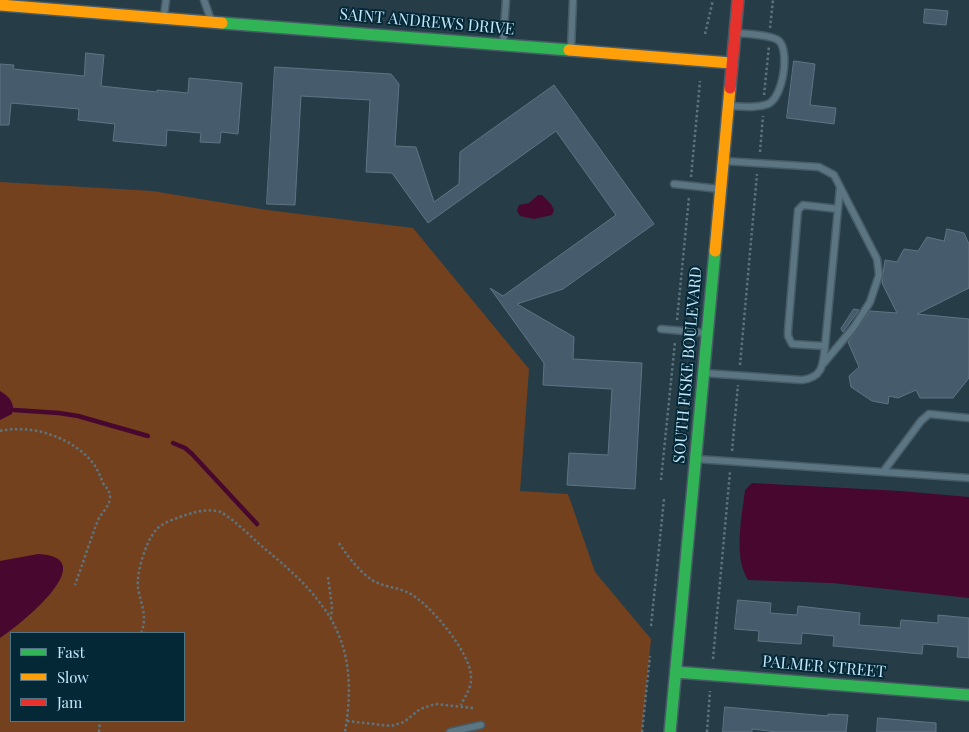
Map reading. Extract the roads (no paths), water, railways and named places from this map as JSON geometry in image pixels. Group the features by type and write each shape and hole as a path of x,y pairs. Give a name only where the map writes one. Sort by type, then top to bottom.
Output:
{"street":[{"name":"SOUTH FISKE BOULEVARD","path":"670,732 738,0"},
{"name":"SAINT ANDREWS DRIVE","path":"0,5 732,63"},
{"name":"PALMER STREET","path":"676,672 969,695"}],"lane":[{"path":"164,18 166,0"},
{"path":"204,0 212,22"},
{"path":"503,45 506,0"},
{"path":"571,50 574,0"},
{"path":"728,106 757,107 768,104 776,98 781,86 784,60 784,49 780,42 774,38 734,33"},
{"path":"723,161 819,167 834,175 877,259 879,276 870,302 854,327 823,364"},
{"path":"674,184 720,189"},
{"path":"703,373 802,380 810,379 820,373 825,346 840,187"},
{"path":"825,346 792,344 788,336 798,210 803,205 838,209"},
{"path":"660,329 707,333"},
{"path":"883,472 921,421 929,414 969,418"},
{"path":"695,459 969,478"},
{"path":"450,732 481,725"}],"waterway":[{"path":"14,410 78,416 148,436"},
{"path":"173,443 185,448 192,454 257,524"}]}
